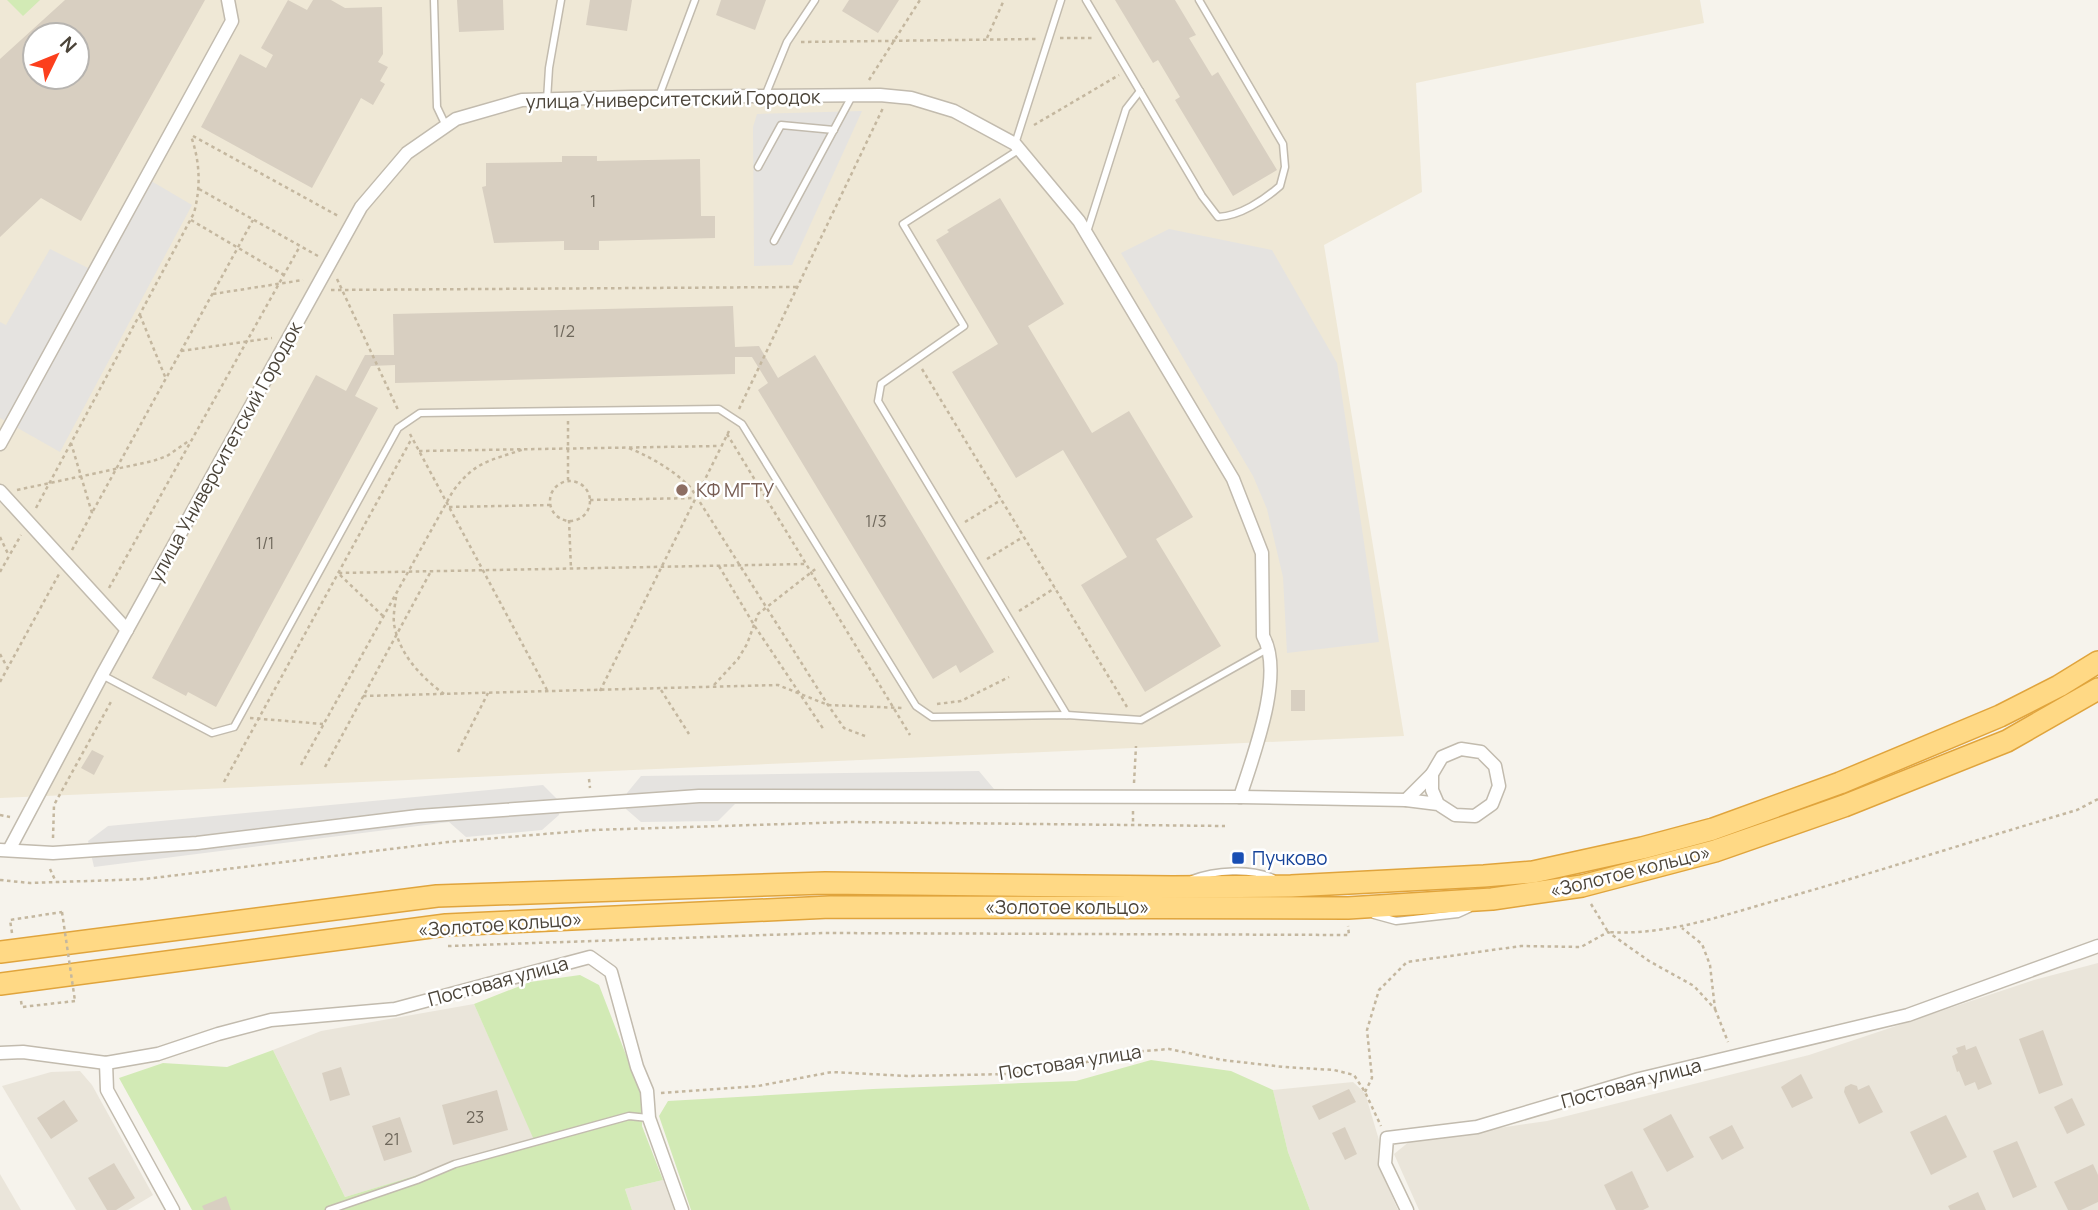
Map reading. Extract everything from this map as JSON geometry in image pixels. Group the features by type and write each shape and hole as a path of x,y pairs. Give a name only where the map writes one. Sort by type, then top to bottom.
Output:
{"highway":[{"name":"«Золотое кольцо»","path":"7,945 437,896 825,883 1291,886 1533,872 1713,829 1840,783 2000,716 2098,662"},
{"name":"«Золотое кольцо»","path":"0,984 446,925 830,907 1348,913 1492,899 1582,886 1715,851 1831,811 2007,741 2098,690"}],"street":[{"path":"0,444 232,21 228,0"},
{"name":"улица Университетский Городок","path":"5,850 361,208 407,153 456,119 522,100 659,96 888,96 911,98 954,111 1017,143 1087,233 1233,478 1262,553 1263,636 1270,647 1270,681 1265,716 1240,797"},
{"path":"1,492 127,629"},
{"path":"5,850 53,853 197,843 418,816 699,796 1406,800 1438,804 1455,815 1475,816 1492,804 1499,786 1495,766 1481,752 1461,749 1443,757 1432,774 1406,800"},
{"path":"1432,774 1432,790 1438,804"},
{"name":"Постовая улица","path":"1387,1138 1477,1127 1639,1079 1908,1015 2098,946"},
{"name":"Постовая улица","path":"0,1052 23,1052 106,1063 158,1054 271,1020 395,1009 590,957 611,972 637,1067 647,1091"},
{"path":"106,1063 107,1090 173,1210"},
{"path":"647,1091 649,1118 682,1210"},
{"path":"1387,1138 1385,1164 1407,1210"}],"lane":[{"path":"434,0 437,107 446,126"},
{"path":"547,100 549,68 561,0"},
{"path":"659,96 695,0"},
{"path":"765,96 787,42 815,0"},
{"path":"1061,0 1017,143 903,224 964,326 881,384 878,401 1067,715"},
{"path":"1086,0 1202,196 1218,217 1229,216 1280,186 1285,167 1283,144 1199,0"},
{"path":"1087,233 1126,109 1140,91"},
{"path":"774,241 855,95"},
{"path":"758,167 781,125 834,130"},
{"path":"103,675 212,733 234,727 398,428 420,413 719,409 742,424 916,706 932,717 1067,715 1141,720 1270,647"},
{"path":"329,1210 455,1164 629,1116 649,1118"}],"path":[{"path":"855,95 920,0"},
{"path":"986,40 1004,0"},
{"path":"787,42 1108,37"},
{"path":"1017,143 1128,70"},
{"path":"600,691 697,498 888,96"},
{"path":"174,126 352,224"},
{"path":"92,513 71,443 191,220 199,189 199,166 191,136"},
{"path":"199,189 330,263 412,438 548,692"},
{"path":"191,220 284,275"},
{"path":"0,682 253,220"},
{"path":"102,601 300,246"},
{"path":"213,294 321,277"},
{"path":"314,290 797,287"},
{"path":"141,315 166,379"},
{"path":"181,351 288,336"},
{"path":"921,368 1134,719"},
{"path":"568,411 568,480"},
{"path":"727,434 910,735"},
{"path":"1,492 167,456 193,438"},
{"path":"224,782 412,438"},
{"path":"419,451 721,446"},
{"path":"629,448 674,471 697,498 844,728 865,736"},
{"path":"301,765 447,502 465,475 477,466 524,449"},
{"path":"568,480 586,486 590,500 591,504 581,519 563,521 550,505 552,489 568,480"},
{"path":"590,500 697,498"},
{"path":"962,524 1001,500"},
{"path":"449,507 550,505"},
{"path":"569,520 571,569"},
{"path":"0,537 9,556"},
{"path":"984,561 1023,537"},
{"path":"712,686 738,659 747,644 758,614 827,561"},
{"path":"338,573 806,564"},
{"path":"719,566 754,625 824,730"},
{"path":"324,767 431,571"},
{"path":"338,573 383,616"},
{"path":"1016,613 1055,588"},
{"path":"396,594 394,623 400,644 413,666 444,694"},
{"path":"0,654 7,668"},
{"path":"363,696 778,685 828,705 894,709 961,701 1009,677"},
{"path":"661,690 689,734"},
{"path":"458,752 488,693"},
{"path":"56,882 50,868 54,805 112,700"},
{"path":"240,718 323,724"},
{"path":"1365,1092 1372,1078 1367,1030 1379,990 1407,962 1521,946 1581,947 1608,932 1682,928 2077,810 2098,799"},
{"path":"0,815 12,817"},
{"path":"0,880 56,882 145,879 448,842 593,830 849,822 1225,826"},
{"path":"1591,904 1608,932 1649,961 1694,986 1715,1009"},
{"path":"7,945 10,920 62,912 75,1001 22,1007 20,999"},
{"path":"448,946 824,933 1349,935 1348,913"},
{"path":"1682,928 1702,944 1706,954 1710,965 1715,1009 1733,1056"},
{"path":"71,992 84,990"},
{"name":"Постовая улица","path":"647,1091 665,1094 758,1086 832,1072 907,1076 1011,1074 1133,1052 1170,1049 1271,1066 1334,1070 1354,1075 1387,1138"}],"shaded area":[{"name":"КФ МГТУ","path":"0,0 1700,0 1704,23 1416,83 1422,192 1324,245 1404,736 0,798"},
{"path":"862,111 792,265 754,266 753,127 757,114"},
{"path":"141,175 192,205 60,452 0,418 0,322 6,325 50,249 88,268"},
{"path":"1169,229 1272,250 1337,363 1379,642 1287,653 1283,577 1267,509 1253,476 1121,253"},
{"path":"979,771 994,789 993,804 735,804 718,821 641,822 626,809 627,793 641,776"},
{"path":"543,785 557,799 559,815 542,830 466,837 449,822 94,867 88,841 108,826"},
{"path":"2098,963 2098,1210 1419,1210 1394,1154 1410,1141 1547,1121 1809,1055 2034,980"},
{"path":"474,1004 535,1140 345,1197 273,1050 321,1031"},
{"path":"80,1071 92,1085 153,1195 128,1210 76,1210 2,1086 51,1072"},
{"path":"1353,1082 1365,1093 1379,1140 1378,1165 1398,1210 1310,1210 1288,1152 1273,1090"},
{"path":"0,1174 21,1210 0,1210"},
{"path":"663,1180 674,1210 632,1210 625,1189"}],"green space":[{"path":"7,0 40,0 23,16"},
{"path":"580,975 599,985 643,1099 642,1126 663,1180 625,1189 632,1210 192,1210 119,1078 163,1063 227,1067 273,1050 345,1197 534,1140 474,1004 530,982"},
{"path":"1151,1060 1231,1071 1273,1090 1288,1152 1310,1210 691,1210 659,1116 668,1101 1076,1081"}],"building":[{"path":"65,0 205,0 81,221 41,198 0,237 0,59 21,40 21,91 91,91 91,21 42,21"},
{"path":"288,0 307,10 313,0 331,0 345,8 382,7 383,54 378,62 388,67 380,81 385,84 373,105 361,98 312,188 201,127 240,54 266,68 273,55 261,48"},
{"path":"457,0 503,0 504,30 459,32"},
{"path":"590,0 632,0 627,31 586,25"},
{"path":"721,0 766,0 755,30 716,15"},
{"path":"849,0 899,0 878,33 842,11"},
{"path":"1115,0 1175,0 1196,35 1189,38 1212,76 1218,72 1277,170 1233,196 1175,100 1180,97 1158,60 1153,63"},
{"path":"562,156 597,156 597,161 700,159 701,216 715,216 715,238 599,241 599,250 564,250 564,241 494,243 482,187 486,186 486,163 562,162"},
{"path":"1000,198 1064,304 1028,326 1092,433 1129,411 1193,517 1156,539 1221,646 1145,692 1081,585 1127,557 1063,450 1016,478 952,372 998,344 936,240 949,232 947,230"},
{"path":"733,306 735,347 759,346 778,378 815,355 994,652 960,673 956,665 933,679 758,390 768,383 752,357 735,357 735,374 395,383 395,365 371,366 355,396 378,408 216,707 188,692 186,696 152,678 316,375 346,391 365,355 394,355 393,314"},
{"path":"1291,690 1305,690 1305,711 1291,711"},
{"path":"92,750 104,756 94,775 81,768"},
{"path":"2043,1030 2063,1085 2039,1094 2019,1039"},
{"path":"1965,1045 1966,1050 1976,1046 1992,1084 1978,1090 1975,1082 1965,1086 1952,1056 1958,1053 1956,1048"},
{"path":"341,1067 350,1095 330,1101 322,1073"},
{"path":"1801,1074 1813,1098 1792,1108 1781,1087"},
{"path":"1851,1084 1857,1086 1858,1090 1869,1085 1883,1112 1859,1124 1844,1092 1845,1087"},
{"path":"1349,1089 1356,1102 1319,1120 1312,1106"},
{"path":"497,1090 508,1130 453,1145 442,1105"},
{"path":"2072,1098 2085,1125 2067,1134 2054,1107"},
{"path":"64,1100 78,1121 51,1139 37,1118"},
{"path":"1671,1114 1694,1157 1667,1172 1643,1129"},
{"path":"1946,1115 1967,1157 1931,1175 1910,1132"},
{"path":"400,1117 412,1152 384,1161 372,1126"},
{"path":"1732,1125 1744,1148 1722,1160 1709,1137"},
{"path":"1345,1127 1357,1154 1345,1160 1332,1133"},
{"path":"2017,1141 2037,1187 2013,1198 1993,1151"},
{"path":"114,1163 135,1198 116,1210 107,1210 88,1178"},
{"path":"2093,1164 2098,1175 2098,1202 2081,1210 2068,1210 2054,1182"},
{"path":"1632,1171 1649,1207 1643,1210 1616,1210 1604,1185"},
{"path":"1978,1192 1986,1210 1950,1210 1948,1206"},
{"path":"226,1196 231,1210 204,1210 202,1206"}],"place":[{"name":"КФ МГТУ","path":"682,490"},
{"name":"Пучково","path":"1238,858"}]}
